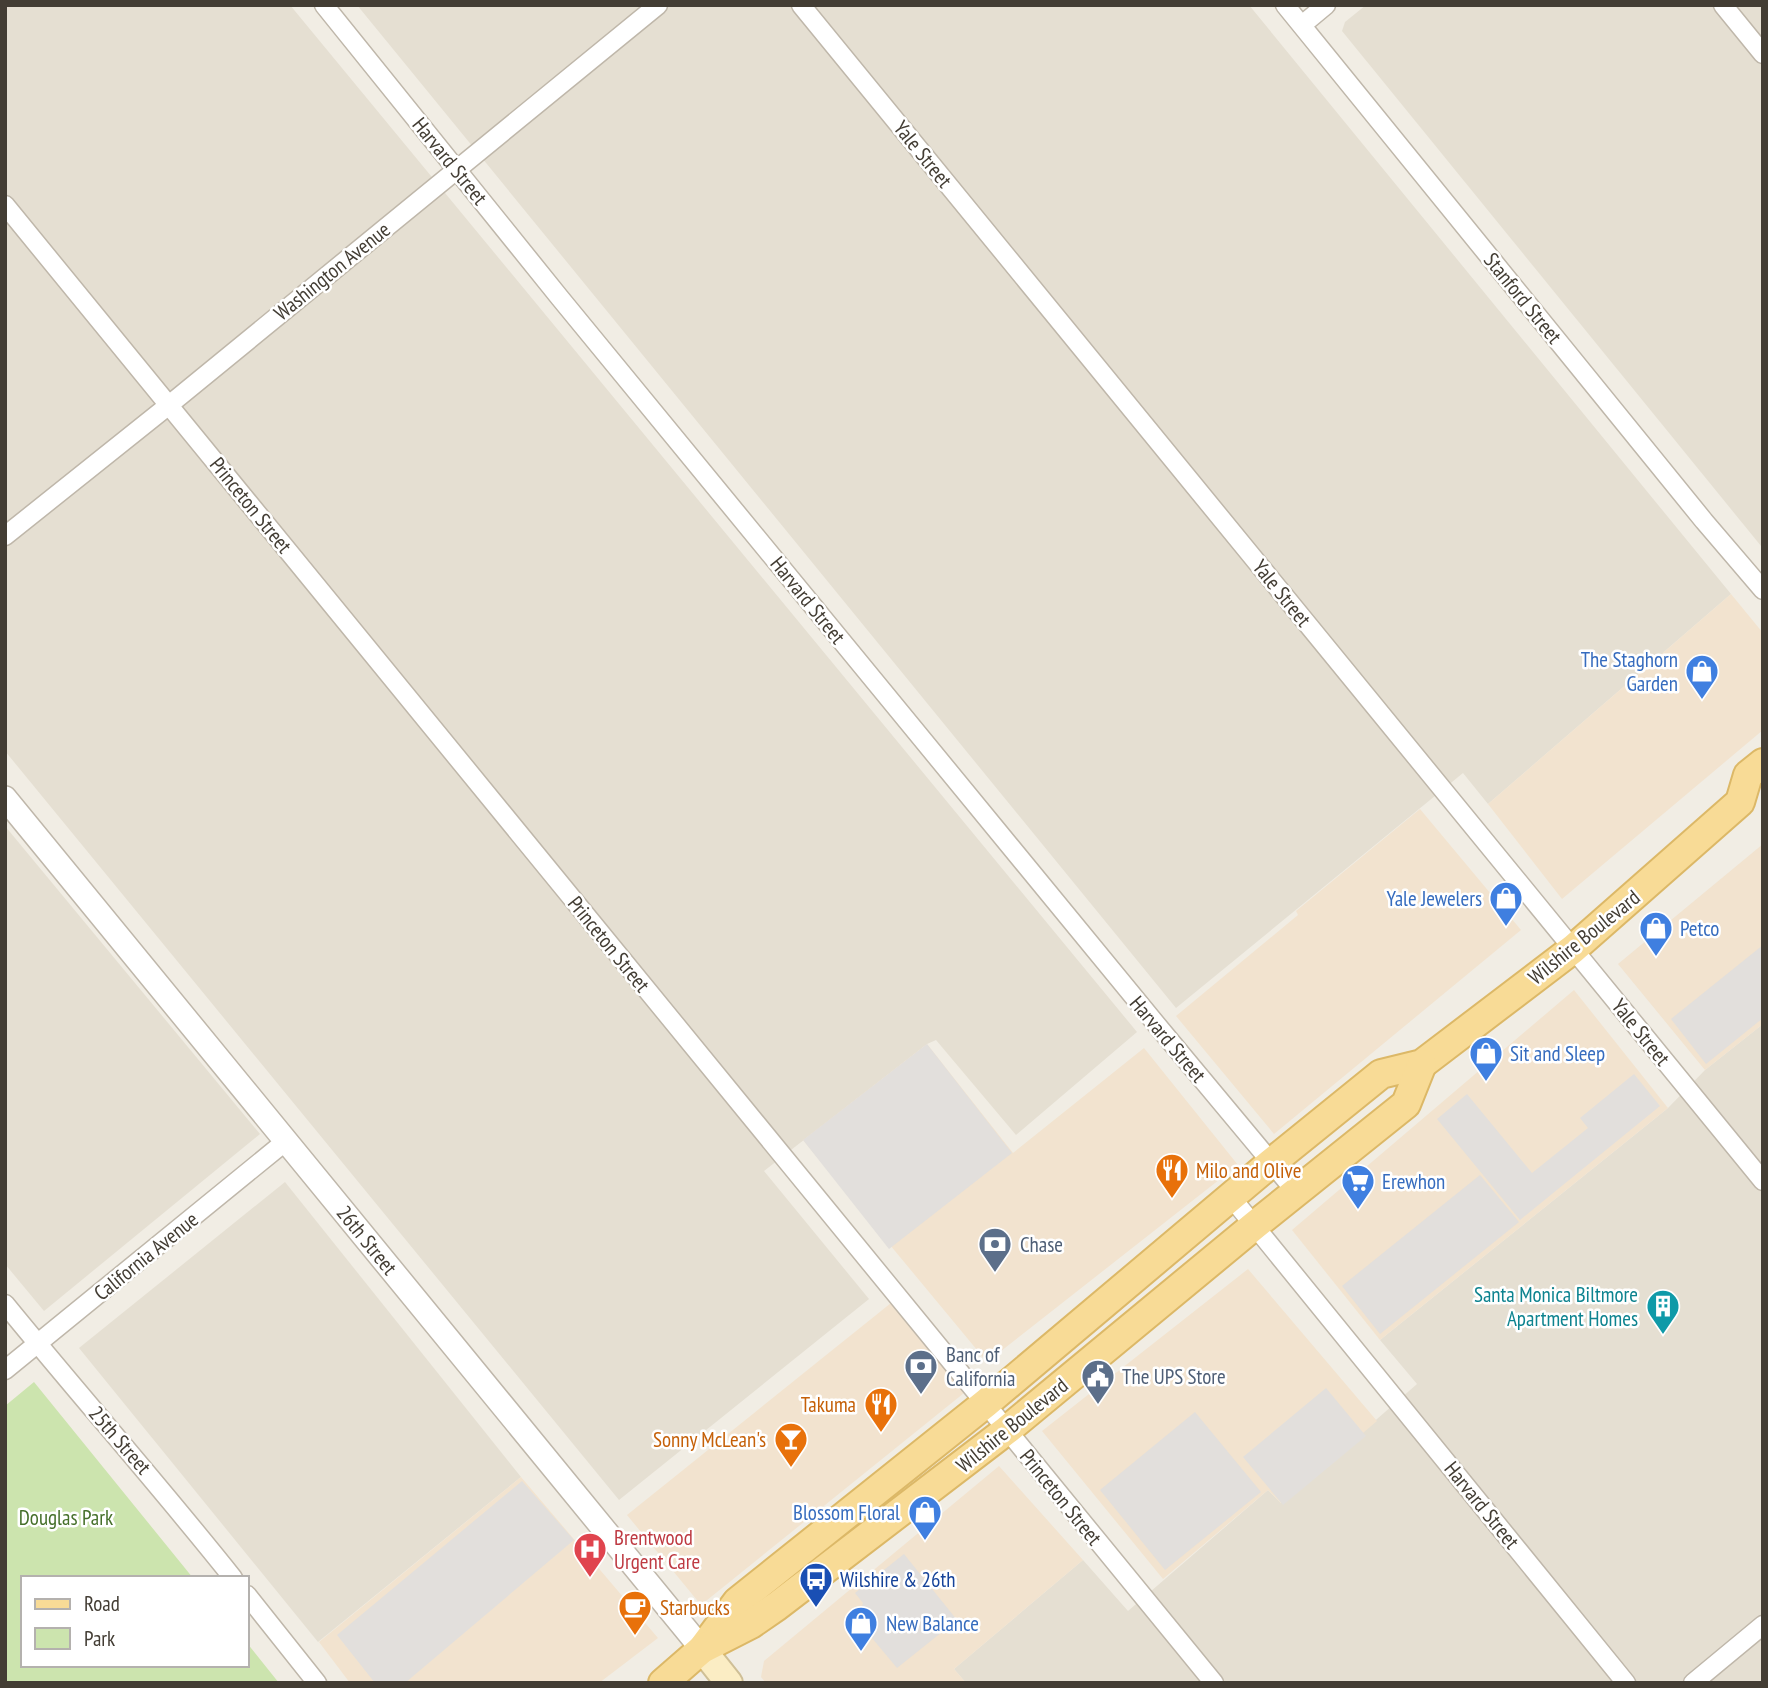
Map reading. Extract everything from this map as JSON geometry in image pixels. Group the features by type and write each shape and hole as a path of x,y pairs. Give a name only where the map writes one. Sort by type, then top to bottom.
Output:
{"main road":[{"name":"Wilshire Boulevard","path":"702,1650 737,1602 986,1403 1381,1074 1422,1064 1573,949 1751,800 1748,775 1763,763"},
{"name":"Wilshire Boulevard","path":"663,1683 702,1650 751,1624 777,1606 1007,1430 1406,1104 1422,1064"},
{"name":"26th Street","path":"702,1650 729,1683"}],"street":[{"name":"Harvard Street","path":"324,5 456,170 1296,1192"},
{"name":"Washington Avenue","path":"5,536 658,5"},
{"name":"Yale Street","path":"801,5 1763,1181"},
{"name":"Stanford Street","path":"1285,5 1763,590"},
{"path":"1302,26 1326,5"},
{"path":"1723,5 1763,54"},
{"name":"Princeton Street","path":"5,205 1214,1683"},
{"name":"26th Street","path":"5,798 702,1650"},
{"name":"California Avenue","path":"5,1370 286,1141"},
{"name":"Harvard Street","path":"1231,1197 1626,1683"},
{"name":"25th Street","path":"5,1304 155,1480 231,1576"},
{"path":"248,1596 317,1683"},
{"path":"1693,1683 1763,1625"}],"shaded area":[{"path":"5,5 290,5 1137,1032 1016,1135 936,1040 927,1044 764,1171 869,1299 619,1500 5,751"},
{"path":"357,5 1249,5 1731,594 1488,804 1463,773 1176,1008"},
{"path":"1366,5 1763,5 1761,546 1342,31 1345,22"},
{"path":"1731,594 1763,633 1763,730 1562,899 1488,804"},
{"path":"1420,809 1521,930 1274,1134 1176,1016 1298,915 1296,911"},
{"path":"5,826 260,1134 44,1311 5,1264"},
{"path":"1763,844 1763,1024 1705,1070 1618,964"},
{"path":"1763,945 1763,1018 1706,1064 1671,1019"},
{"path":"1574,990 1668,1108 1380,1340 1292,1230"},
{"path":"1763,1024 1763,1683 966,1683 954,1669 1083,1560 1128,1611 1268,1490 1281,1503 1417,1384 1380,1340 1668,1108 1705,1070"},
{"path":"927,1044 1013,1153 1144,1048 1238,1165 987,1362 803,1140"},
{"path":"927,1044 1012,1153 889,1249 803,1140"},
{"path":"1634,1074 1660,1106 1520,1220 1437,1119 1467,1094 1532,1173 1588,1128 1580,1118"},
{"path":"1480,1175 1519,1222 1380,1334 1342,1286"},
{"path":"285,1182 521,1477 318,1642 79,1348"},
{"path":"1248,1269 1377,1421 1281,1503 1268,1490 1163,1579 1042,1431"},
{"path":"891,1303 964,1393 701,1605 627,1515"},
{"path":"1326,1388 1366,1436 1283,1505 1243,1457"},
{"path":"1195,1412 1261,1492 1165,1570 1100,1490"},
{"path":"999,1466 1083,1560 954,1669 966,1683 766,1683 761,1677 764,1661"},
{"path":"521,1477 658,1638 599,1683 350,1683 319,1642"},
{"path":"522,1481 574,1540 405,1683 375,1683 337,1635"},
{"path":"904,1554 957,1620 897,1668 857,1620 863,1603 855,1593"}],"green space":[{"name":"Douglas Park","path":"34,1382 191,1576 21,1576 21,1667 248,1667 248,1644 279,1683 5,1683 5,1406"}],"place":[{"name":"The Staghorn Garden","path":"1702,701"},
{"name":"Yale Jewelers","path":"1506,928"},
{"name":"Petco","path":"1656,958"},
{"name":"Sit and Sleep","path":"1486,1083"},
{"name":"Milo and Olive","path":"1172,1200"},
{"name":"Erewhon","path":"1358,1211"},
{"name":"Chase","path":"995,1274"},
{"name":"Santa Monica Biltmore Apartment Homes","path":"1663,1336"},
{"name":"Banc of California","path":"921,1396"},
{"name":"The UPS Store","path":"1098,1406"},
{"name":"Takuma","path":"881,1434"},
{"name":"Sonny McLean's","path":"791,1469"},
{"name":"Blossom Floral","path":"925,1542"},
{"name":"Brentwood Urgent Care","path":"590,1579"},
{"name":"Wilshire & 26th","path":"816,1609"},
{"name":"Starbucks","path":"635,1637"},
{"name":"New Balance","path":"861,1653"}]}
